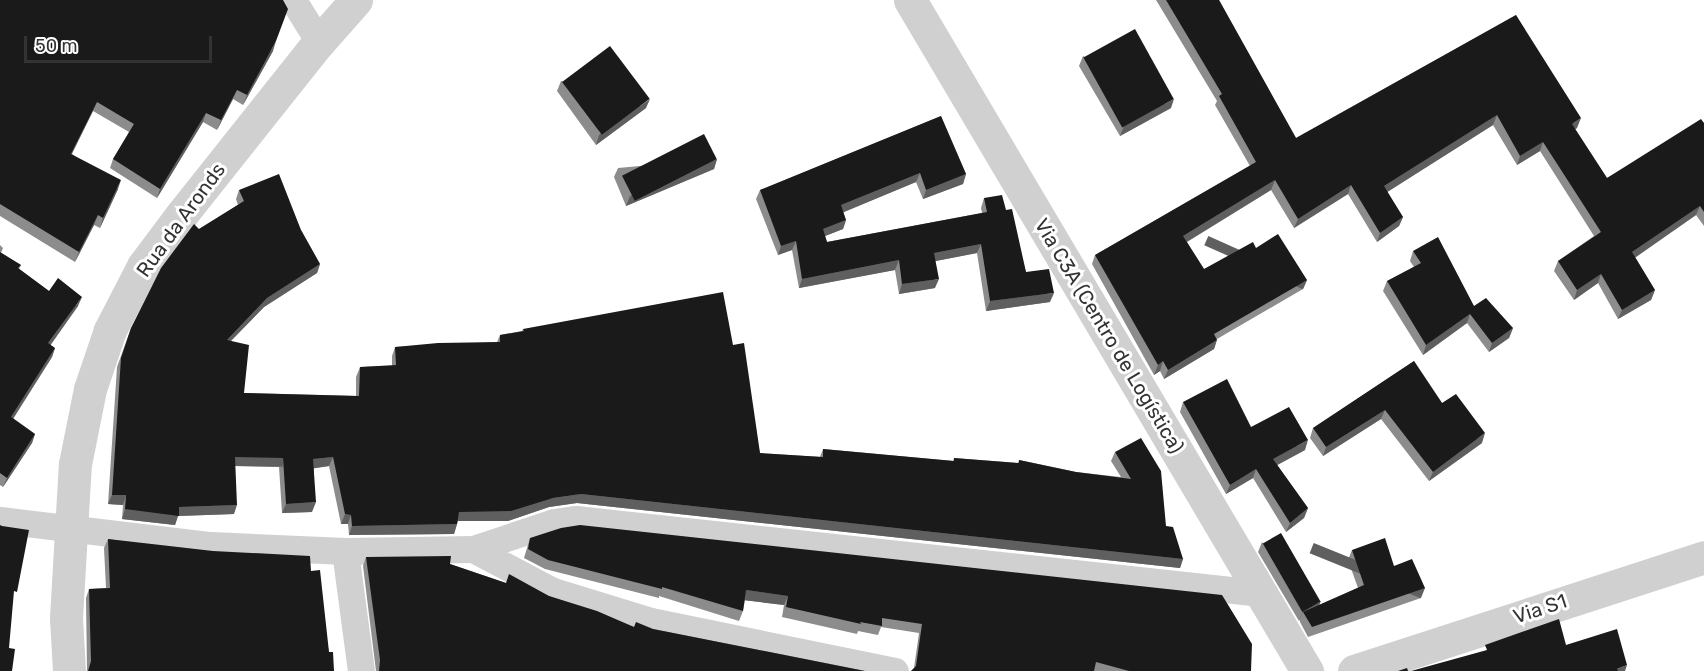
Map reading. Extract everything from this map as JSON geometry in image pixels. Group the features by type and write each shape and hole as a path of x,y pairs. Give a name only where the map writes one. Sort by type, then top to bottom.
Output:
{"street":[{"path":"292,0 319,42"},
{"name":"Rua da Aronds","path":"66,618 69,530 75,464 90,389 110,330 143,266 319,42 356,0"},
{"name":"Via C3A (Centro de Logística)","path":"910,0 1307,671"},
{"path":"0,520 69,530 212,545 345,551 473,549 554,522 576,519 1261,592"},
{"path":"473,549 553,591 618,611 675,627 863,668 896,671"},
{"path":"345,551 360,671"},
{"name":"Via S1","path":"1365,667 1704,556"},
{"path":"48,671 66,618"},
{"path":"66,618 69,671"}],"building":[{"path":"0,0 283,0 288,9 276,41 247,95 237,90 221,120 206,113 160,189 113,159 134,124 97,102 71,154 121,180 103,218 98,215 79,252 0,204"},
{"path":"1166,0 1219,0 1296,138 1516,15 1581,118 1572,124 1607,178 1701,119 1704,123 1704,212 1700,206 1632,252 1655,290 1622,310 1601,274 1577,290 1558,261 1601,232 1543,142 1520,156 1497,115 1384,186 1403,217 1380,233 1351,185 1298,219 1275,180 1183,236 1204,269 1253,242 1256,248 1278,234 1307,280 1214,334 1217,340 1168,370 1163,361 1158,365 1095,255 1256,162 1219,96 1222,94"},
{"path":"1135,29 1174,99 1122,128 1083,58"},
{"path":"610,46 650,99 602,135 562,82"},
{"path":"941,116 966,174 926,190 920,173 841,205 846,220 823,229 827,242 987,212 984,198 1002,195 1006,210 1012,209 1026,272 1049,269 1054,293 990,301 981,244 934,253 939,279 902,284 899,260 802,279 796,241 781,246 760,190"},
{"path":"704,134 717,159 635,201 622,176"},
{"path":"279,174 301,230 320,264 267,298 227,340 249,345 244,393 359,396 360,367 396,365 395,347 438,343 500,342 500,335 524,331 523,329 723,292 733,345 744,343 760,453 823,457 823,449 954,461 954,458 1019,463 1019,460 1076,472 1131,479 1115,452 1141,438 1161,471 1166,526 1173,527 1183,559 581,494 553,498 511,511 459,512 457,524 352,526 351,515 345,514 333,457 313,459 316,502 286,504 283,458 235,457 237,505 179,507 179,516 125,509 126,495 112,495 121,358 131,328 161,268 194,224 199,229 244,201 239,190"},
{"path":"1438,237 1474,306 1486,298 1513,328 1492,343 1470,314 1426,345 1387,281 1421,263 1413,251"},
{"path":"0,252 21,265 18,268 49,291 58,278 82,297 48,343 55,348 11,417 35,434 7,478 0,473"},
{"path":"1414,361 1442,403 1456,394 1485,433 1433,472 1385,410 1326,447 1313,428"},
{"path":"1227,379 1251,427 1289,407 1308,440 1273,459 1308,508 1290,523 1256,469 1230,485 1183,402"},
{"path":"0,525 29,530 17,592 14,591 9,648 15,649 12,671 0,671"},
{"path":"580,525 1222,595 1252,644 1251,671 1129,671 1096,662 1094,671 911,671 916,666 922,624 882,618 882,626 860,622 861,624 786,607 788,596 746,590 743,611 662,587 662,589 548,560 528,549 530,538 561,528"},
{"path":"1281,533 1320,601 1302,612 1263,544"},
{"path":"1385,538 1394,566 1412,559 1425,588 1312,627 1303,612 1364,585 1352,550"},
{"path":"108,539 213,551 310,556 311,571 320,570 329,652 333,652 334,671 88,671 91,661 89,589 110,588"},
{"path":"451,556 450,564 506,583 509,574 549,596 597,611 634,627 636,622 653,629 865,671 379,671 380,660 366,557"},
{"path":"1559,619 1566,645 1617,629 1627,665 1617,669 1618,671 1411,671 1487,650 1485,645"}]}
